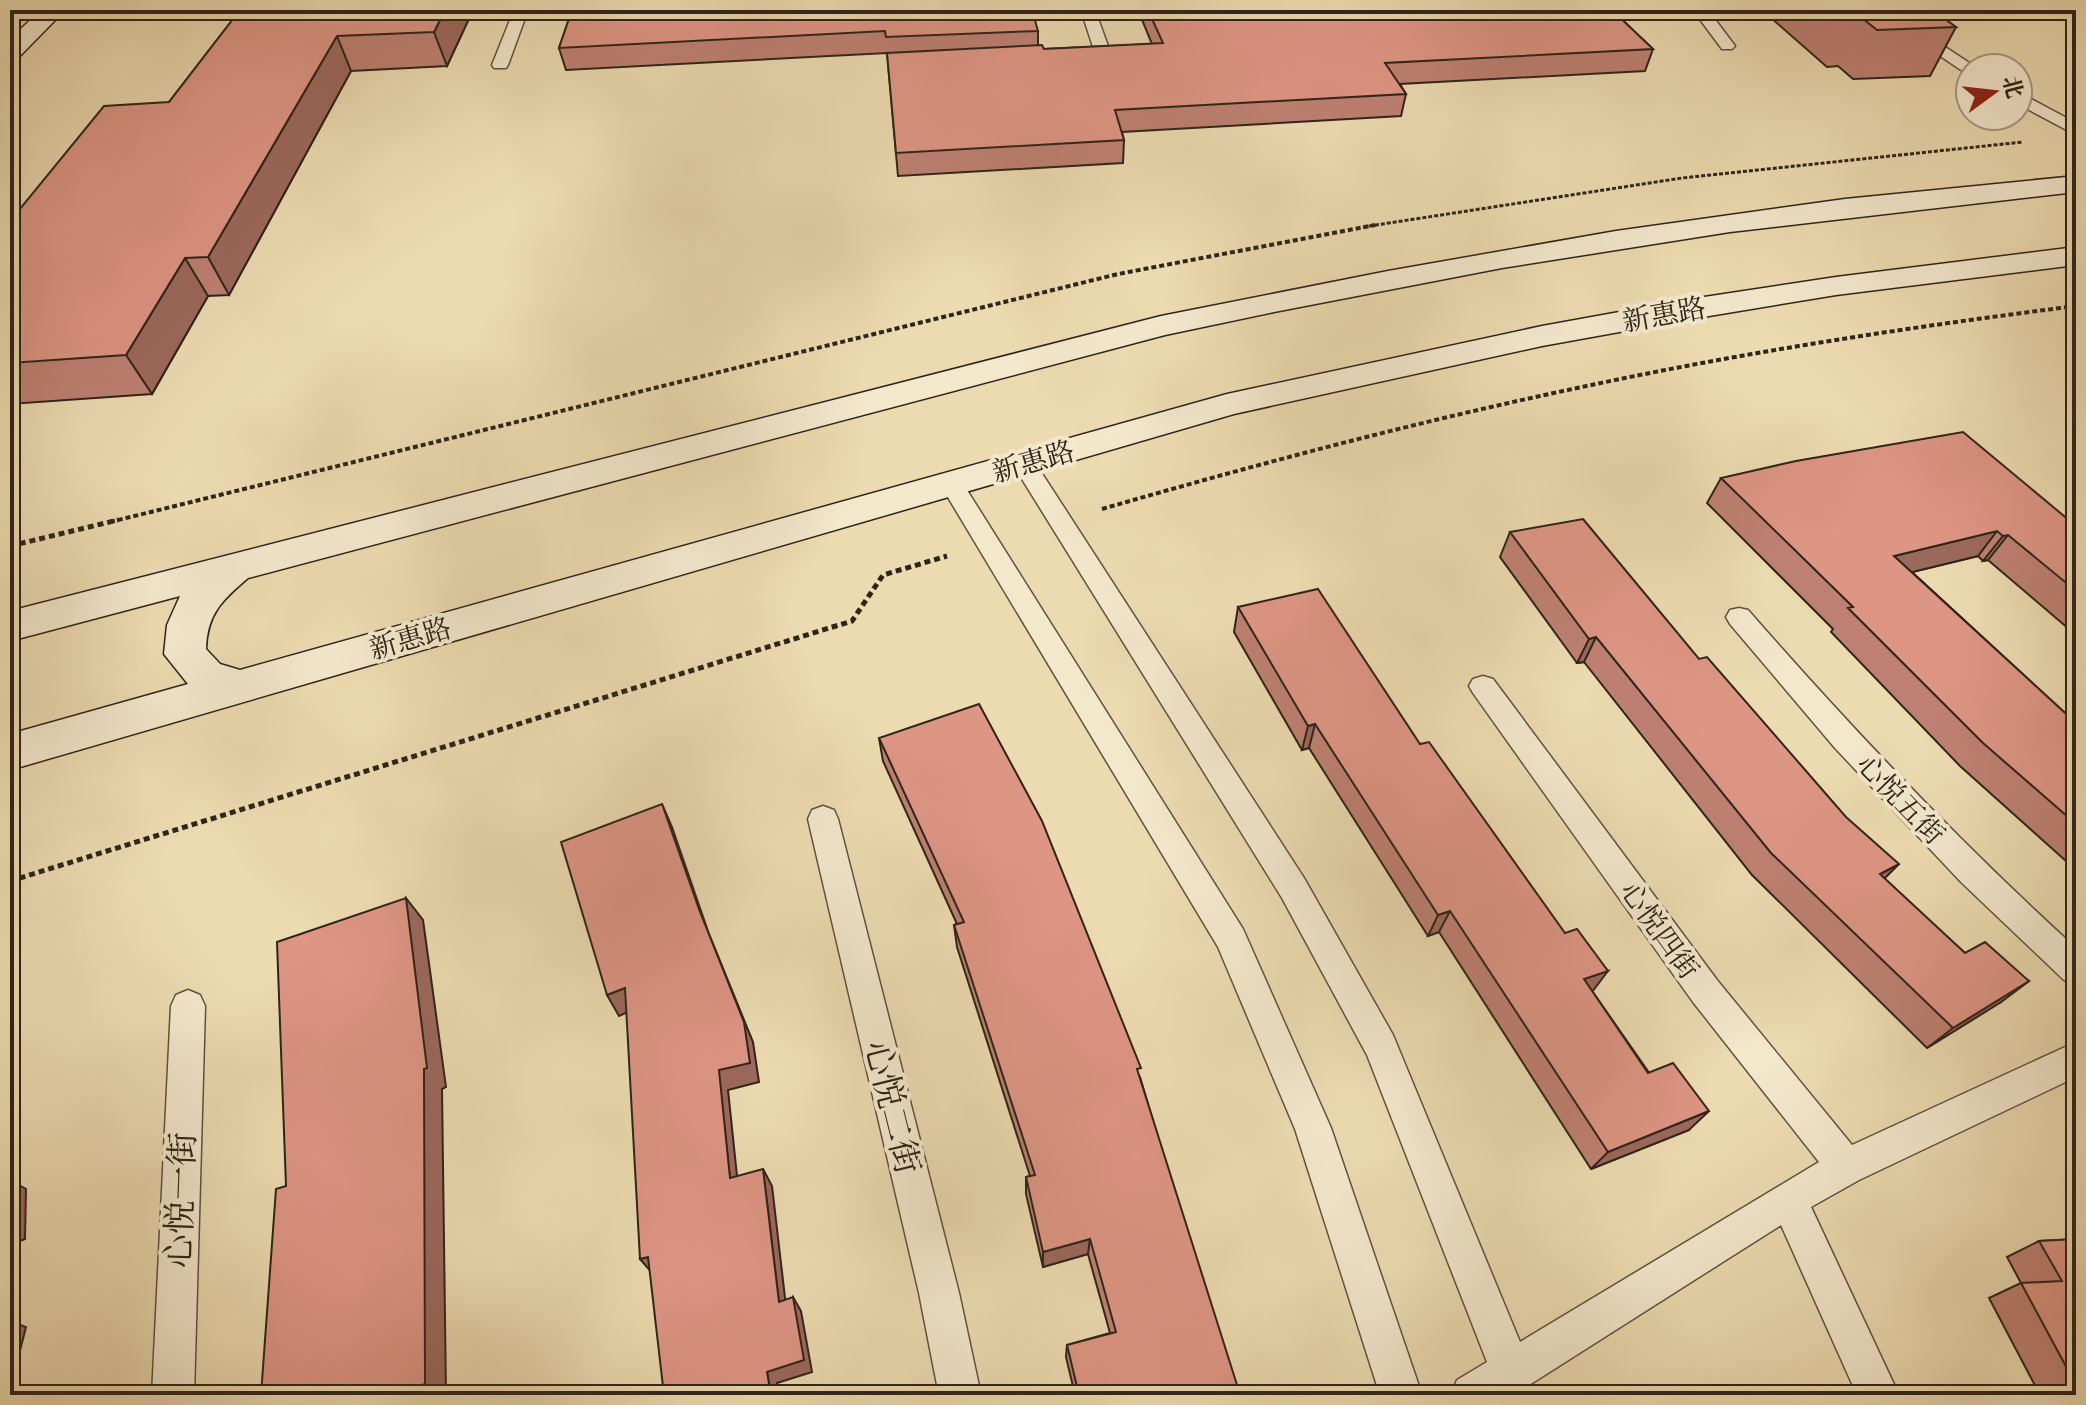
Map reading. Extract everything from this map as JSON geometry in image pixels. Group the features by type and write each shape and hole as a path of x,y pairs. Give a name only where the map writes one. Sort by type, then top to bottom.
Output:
{"main road":[{"path":"10,52 54,10"},
{"path":"10,626 1161,326 1319,292 1512,256 1723,223 1894,201 2076,184"},
{"name":"新惠路","path":"10,752 1227,405 1542,336 1836,286 2076,256"},
{"path":"234,568 202,595 185,625 185,654 205,675 241,687"}],"lane":[{"path":"500,65 521,10"},
{"path":"1058,59 1104,57 1088,10"},
{"path":"1700,10 1727,46"},
{"path":"1879,10 1954,59"},
{"path":"2034,106 2076,130"},
{"path":"1024,463 1293,888 1381,1047 1512,1373"},
{"path":"952,484 1231,939 1313,1128 1401,1395"},
{"name":"心悦五街","path":"1739,617 1845,740 1940,840 2076,969"},
{"name":"心悦四街","path":"1483,686 1705,991 1846,1167"},
{"name":"心悦二街","path":"823,819 939,1293 960,1395"},
{"name":"心悦一街","path":"173,1395 188,1006"},
{"path":"1472,1395 1788,1199 1846,1167 2076,1059"},
{"path":"1788,1199 1878,1395"}],"path":[{"path":"10,546 1118,274 1437,214 1686,177 2032,141"}],"building":[{"path":"240,10 445,10 434,32 337,36 208,257 185,258 126,355 10,363 10,221 104,106 169,102"},
{"path":"572,10 1032,10 1038,31 886,37 885,31 559,48"},
{"path":"1148,10 1612,10 1653,49 1385,63 1406,94 1115,110 1124,140 896,153 887,53 1163,43"},
{"path":"1840,10 1932,10 1956,27 1877,30 1862,18 1851,18"},
{"path":"1963,432 2076,526 2076,591 2008,535 2003,536 1997,531 1894,556 2076,723 2076,824 1983,743 1848,608 1853,607 1721,478 1796,461"},
{"path":"1583,519 1699,659 1707,657 1846,817 1899,864 1880,874 1965,953 1985,942 2029,981 1953,1028 1771,853 1596,637 1589,639 1510,532"},
{"path":"1318,589 1420,744 1429,742 1565,933 1577,929 1608,971 1584,979 1648,1073 1673,1063 1709,1111 1608,1152 1450,911 1438,915 1315,724 1308,726 1238,607"},
{"path":"979,704 1042,821 1141,1068 1137,1069 1238,1388 1213,1395 1079,1395 1067,1345 1116,1332 1090,1239 1043,1252 1026,1177 1035,1175 954,925 964,922 879,738"},
{"path":"662,804 700,912 744,1022 750,1063 719,1070 730,1178 763,1169 779,1302 793,1297 804,1360 767,1372 771,1395 664,1395 648,1257 640,1259 625,988 607,995 561,842"},
{"path":"406,898 427,1068 424,1069 425,1384 392,1395 261,1395 276,1189 286,1186 277,942"},
{"path":"2076,1239 2076,1385 2021,1283 2062,1281 2039,1241"}]}
